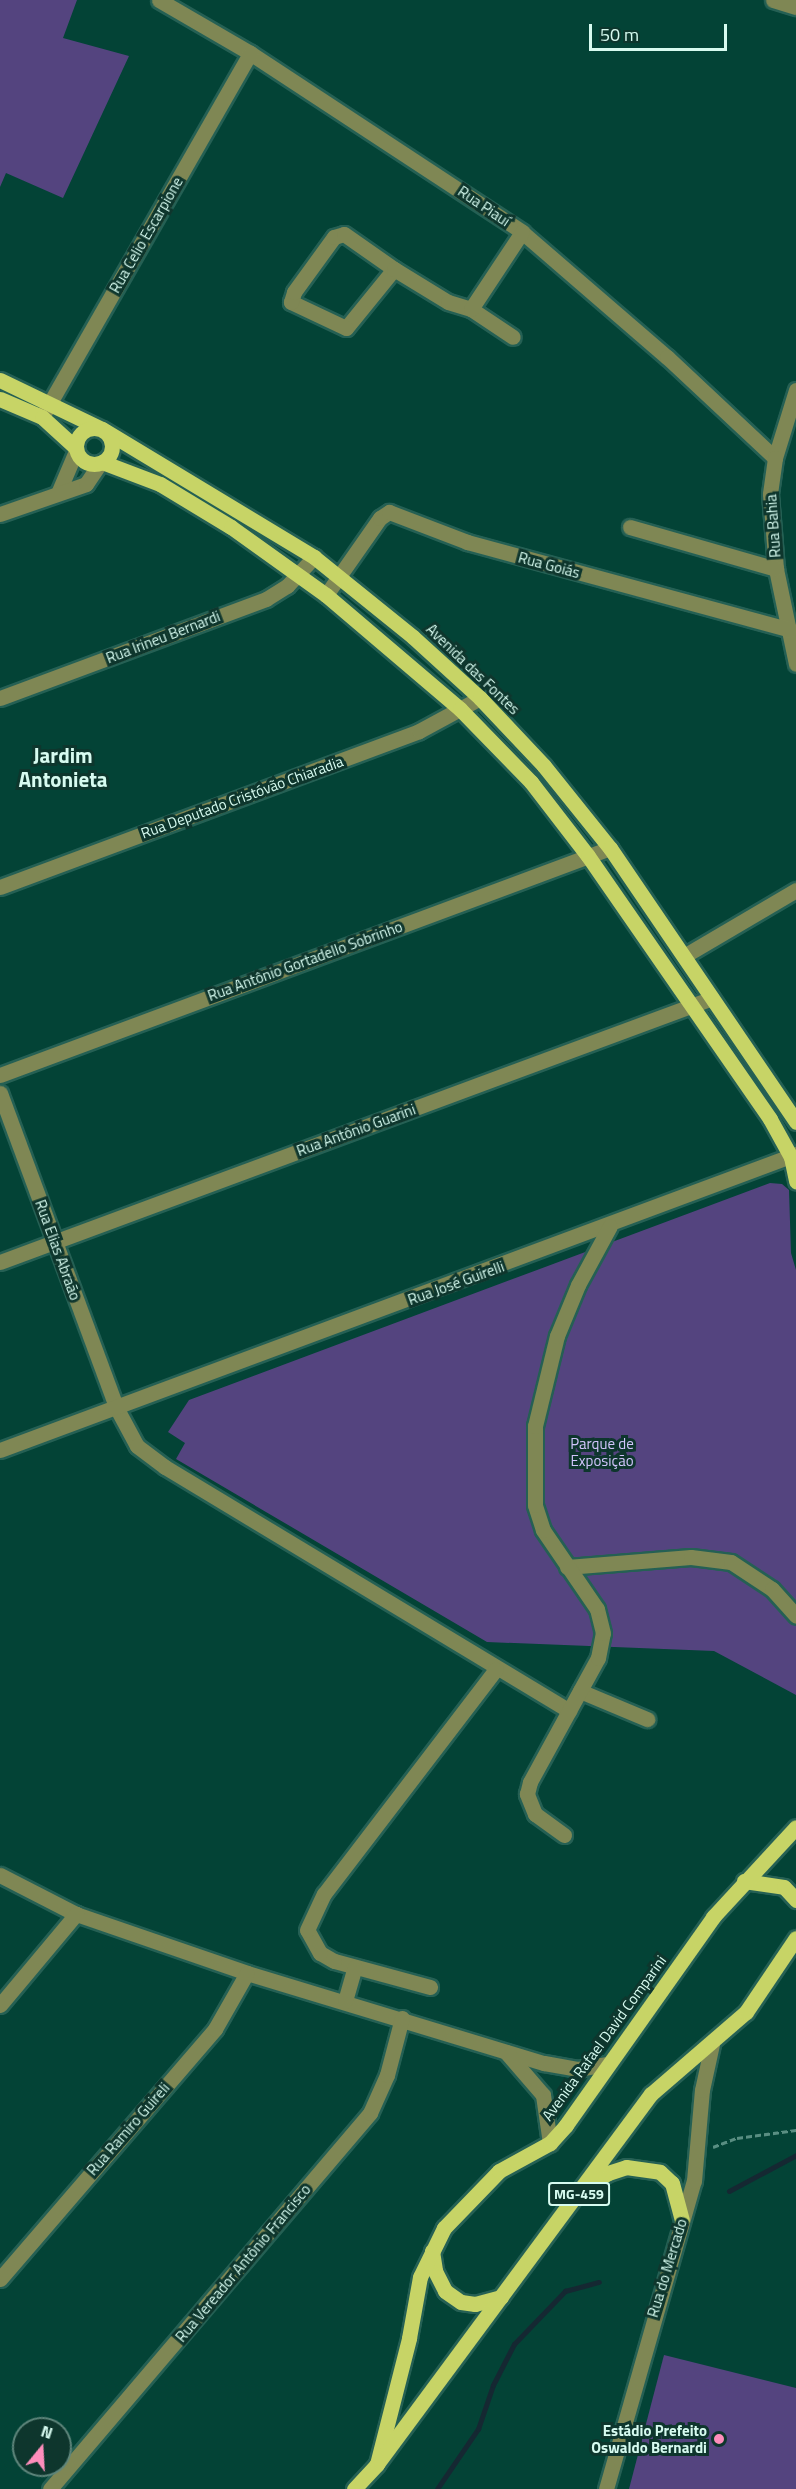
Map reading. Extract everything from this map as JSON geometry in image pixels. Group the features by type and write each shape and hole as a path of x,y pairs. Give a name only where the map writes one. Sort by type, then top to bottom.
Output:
{"main road":[{"name":"Avenida das Fontes","path":"0,380 50,402 102,429 314,557 340,575 480,698 544,766 609,848 796,1122"},
{"path":"0,399 42,417 85,462 101,463 160,484 299,576 326,595 460,709 550,802 770,1119 794,1156 796,1181"},
{"path":"76,450 82,432 102,429 112,444 109,456 101,463"},
{"name":"Avenida Rafael David Comparini","path":"377,2464 409,2337 420,2277 432,2248 444,2228 499,2171 550,2143 585,2100 606,2064 744,1881 796,1827"},
{"path":"744,1881 784,1887 796,1900"},
{"name":"Avenida Rafael David Comparini","path":"354,2489 377,2464 583,2189 651,2094 712,2044 746,2012 796,1938"},
{"path":"583,2189 608,2173 626,2167 660,2172 672,2183 682,2220"},
{"path":"432,2248 435,2271 445,2291 461,2302 475,2304 501,2297"}],"street":[{"name":"Rua Piauí","path":"159,0 250,53 522,232 667,357 775,458"},
{"path":"773,0 796,8"},
{"name":"Rua Celio Escarpione","path":"42,417 250,53"},
{"path":"471,309 522,232"},
{"path":"394,269 346,328 291,302 294,292 339,234 351,237 394,269 448,302 471,309 513,337"},
{"name":"Rua Bahia","path":"796,390 775,458 770,494 776,569 791,612 790,630 796,664"},
{"path":"59,491 76,450"},
{"path":"0,514 59,491 86,484 101,463"},
{"name":"Rua Goiás","path":"340,575 380,518 389,512 467,542 790,630"},
{"path":"630,527 776,569"},
{"name":"Rua Irineu Bernardi","path":"0,698 266,599 299,576 314,557"},
{"path":"326,595 340,575"},
{"name":"Rua Deputado Cristóvão Chiaradia","path":"0,887 419,731 480,698"},
{"name":"Rua Antônio Gortadello Sobrinho","path":"0,1075 609,848"},
{"path":"684,956 796,890"},
{"name":"Rua Antônio Guarini","path":"0,1262 712,998"},
{"name":"Rua Elias Abraão","path":"0,1093 116,1407 137,1446 156,1461 496,1669 569,1711"},
{"name":"Rua José Guirelli","path":"0,1450 610,1227 794,1156"},
{"path":"564,1835 535,1814 527,1794 530,1782 598,1658 603,1633 597,1609 543,1530 535,1505 535,1426 556,1335 578,1285 610,1227"},
{"path":"567,1567 691,1557 731,1562 772,1589 796,1616"},
{"path":"430,1987 355,1967 320,1953 307,1930 311,1916 496,1669"},
{"path":"580,1691 647,1719"},
{"path":"0,1875 76,1914 247,1973 402,2018 544,2063 578,2069 606,2064"},
{"path":"0,2005 76,1914"},
{"path":"345,2001 355,1967"},
{"name":"Rua Ramiro Guireli","path":"0,2279 215,2029 247,1973"},
{"name":"Rua Vereador Antônio Francisco","path":"50,2489 370,2113 387,2075 402,2018"},
{"name":"Rua do Mercado","path":"606,2489 699,2152 702,2090 712,2044"},
{"path":"504,2050 543,2095 550,2143"}],"path":[{"path":"699,2152 737,2138 796,2130"}],"green space":[{"path":"0,0 77,0 63,38 129,56 63,198 6,173 0,187"},
{"name":"Parque de Exposição","path":"770,1183 782,1184 789,1190 791,1253 796,1270 796,1695 714,1651 487,1642 176,1459 185,1443 168,1432 189,1400"},
{"name":"Estádio Prefeito Oswaldo Bernardi","path":"664,2355 796,2388 796,2489 629,2489"}],"waterway":[{"path":"729,2191 796,2155"},
{"path":"437,2489 478,2429 493,2385 514,2344 565,2291 599,2282"}],"place":[{"name":"Estádio Prefeito Oswaldo Bernardi","path":"719,2439"}],"district":[{"name":"Jardim Antonieta","path":"63,767"}]}
